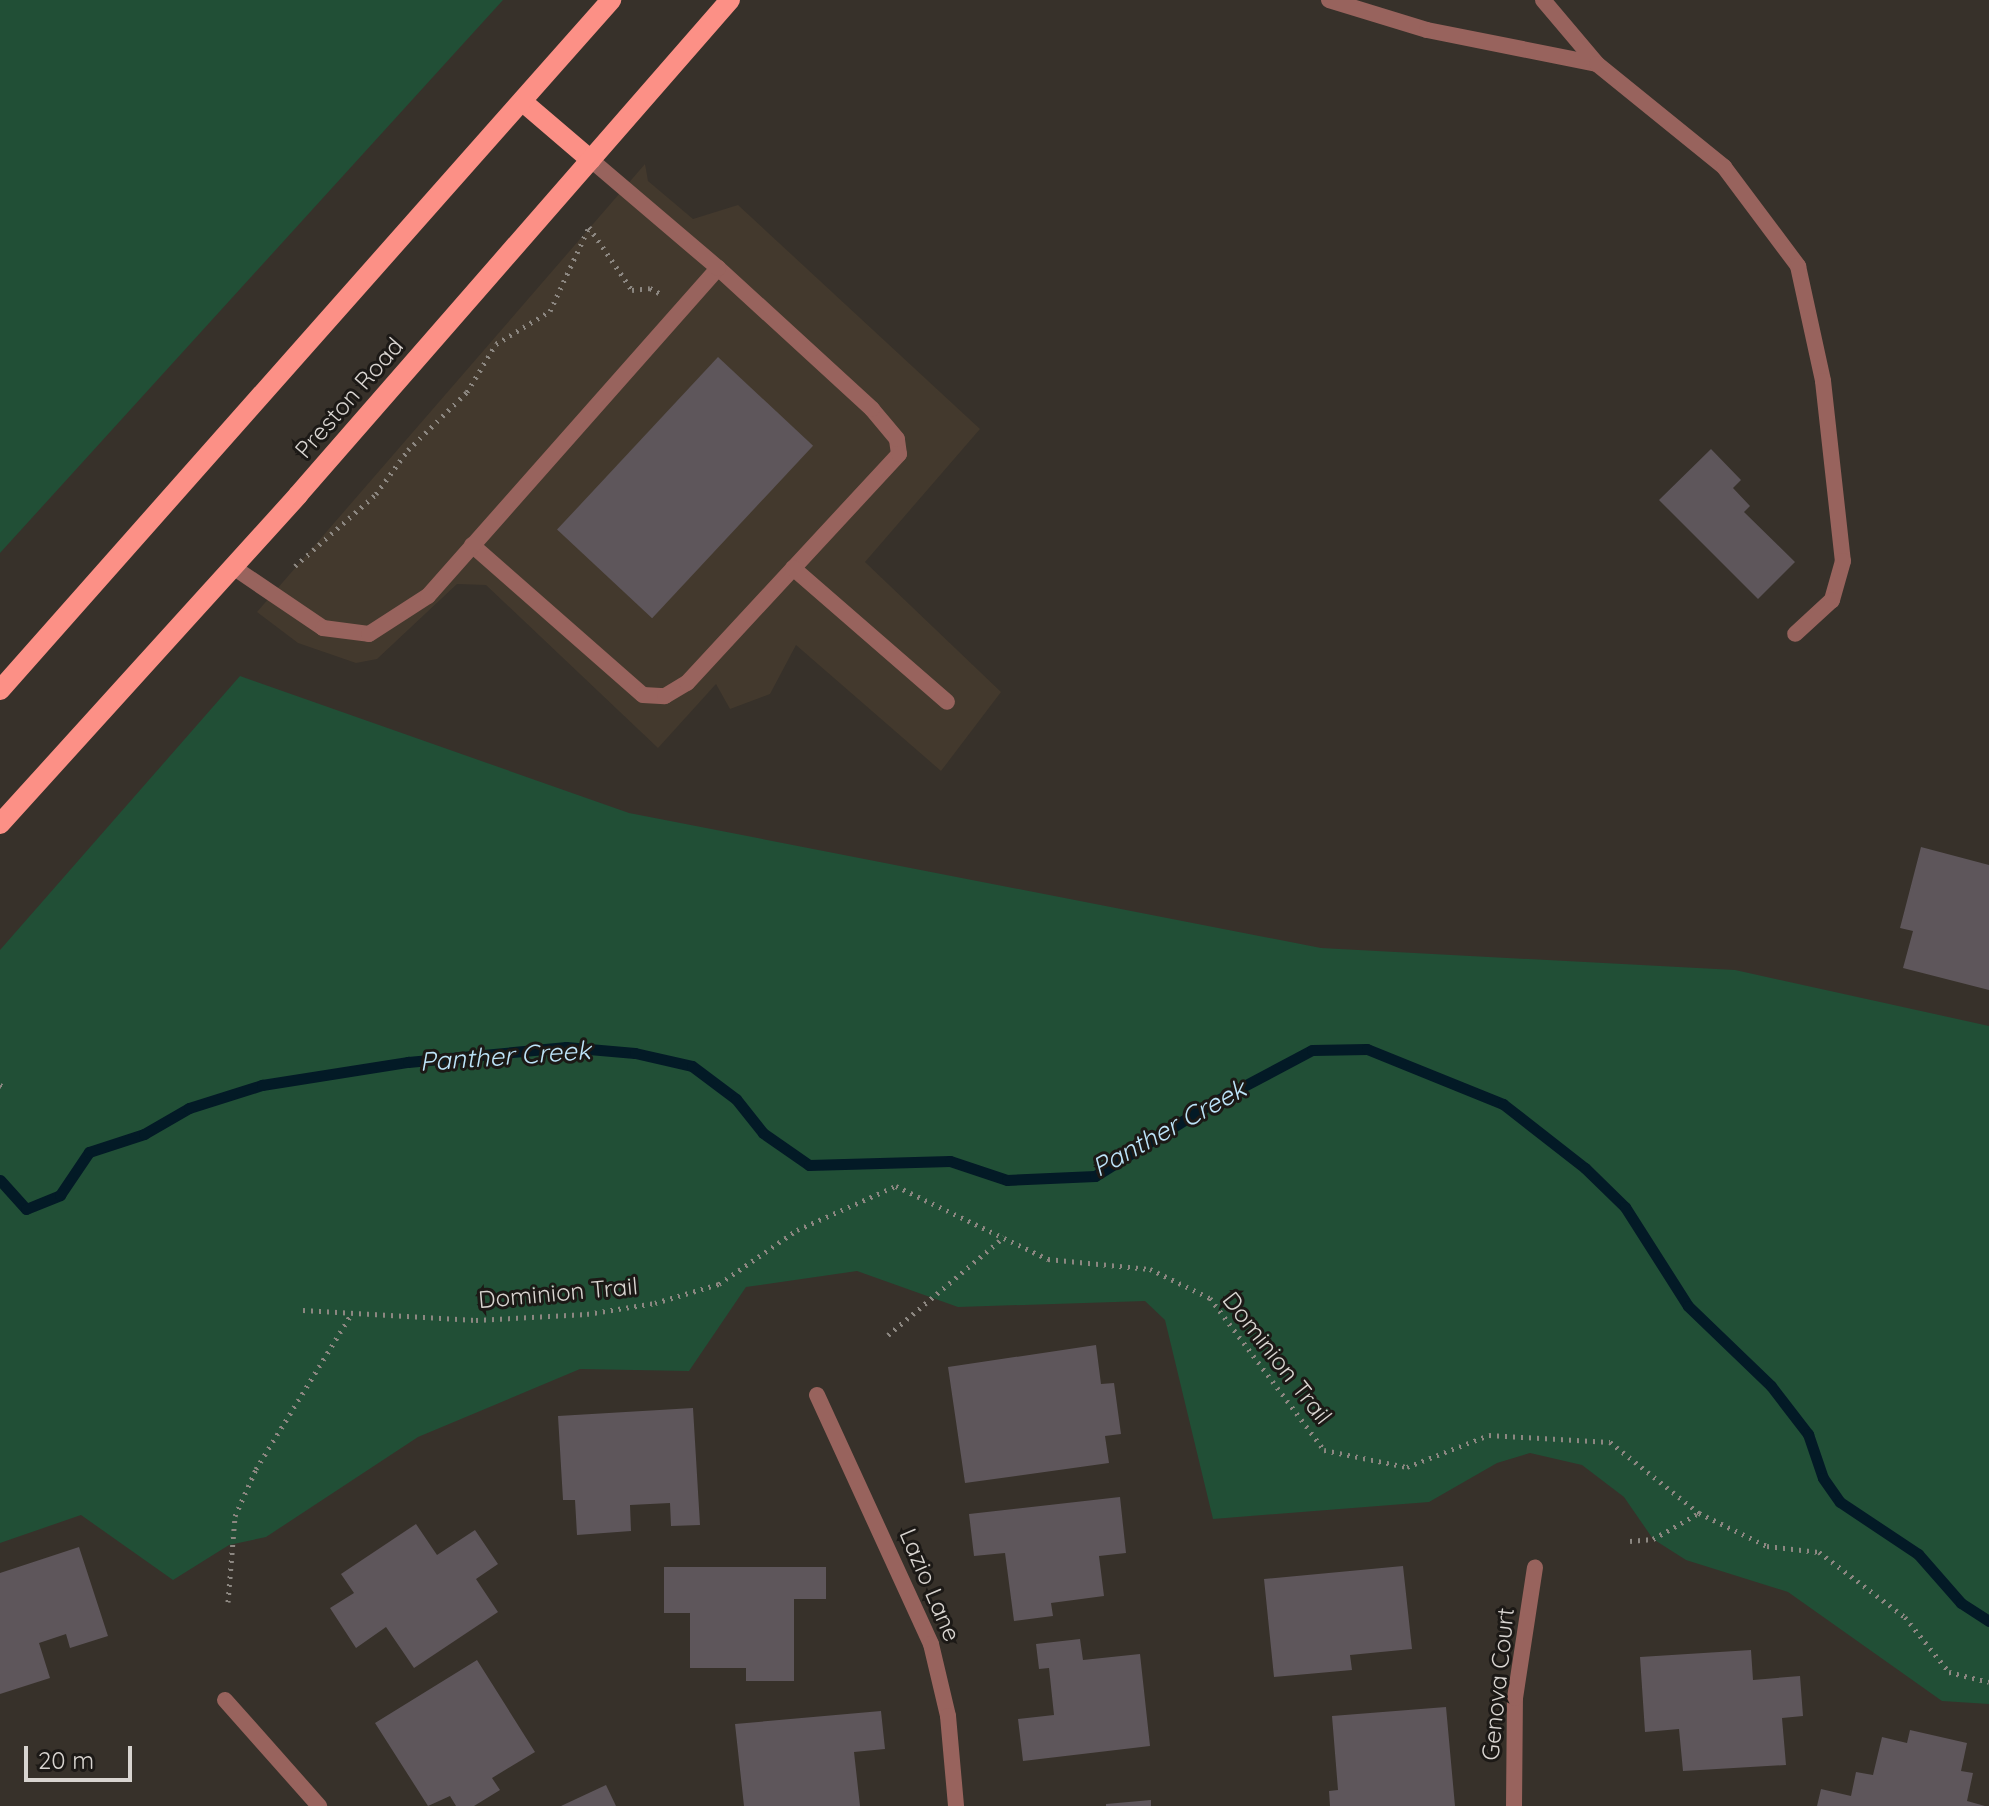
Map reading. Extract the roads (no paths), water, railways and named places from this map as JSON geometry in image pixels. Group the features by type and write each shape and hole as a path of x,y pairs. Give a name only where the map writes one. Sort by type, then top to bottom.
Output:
{"main road":[{"path":"0,690 611,0"},
{"name":"Preston Road","path":"0,824 233,567 730,0"},
{"path":"523,102 591,160"}],"street":[{"path":"1329,0 1427,30 1597,64"},
{"path":"1543,0 1597,64 1724,167 1798,266 1823,381 1843,561 1832,600 1795,634"},
{"path":"472,545 643,695 665,696 687,683 899,454 897,439 872,409 718,268 591,160"},
{"path":"233,567 323,628 369,634 428,596 718,268"},
{"path":"793,568 947,702"},
{"name":"Lazio Lane","path":"817,1395 931,1644 948,1716 956,1806"},
{"name":"Genova Court","path":"1514,1806 1515,1698 1535,1568"},
{"path":"225,1700 319,1806"}],"waterway":[{"name":"Panther Creek","path":"0,1180 26,1209 60,1195 89,1152 144,1134 189,1108 262,1085 408,1062 566,1047 635,1053 692,1066 736,1099 763,1133 809,1165 950,1161 1007,1180 1095,1176 1210,1104 1312,1050 1367,1049 1503,1104 1585,1168 1625,1207 1688,1306 1771,1386 1808,1434 1823,1478 1840,1502 1918,1554 1961,1603 1989,1621"}]}
